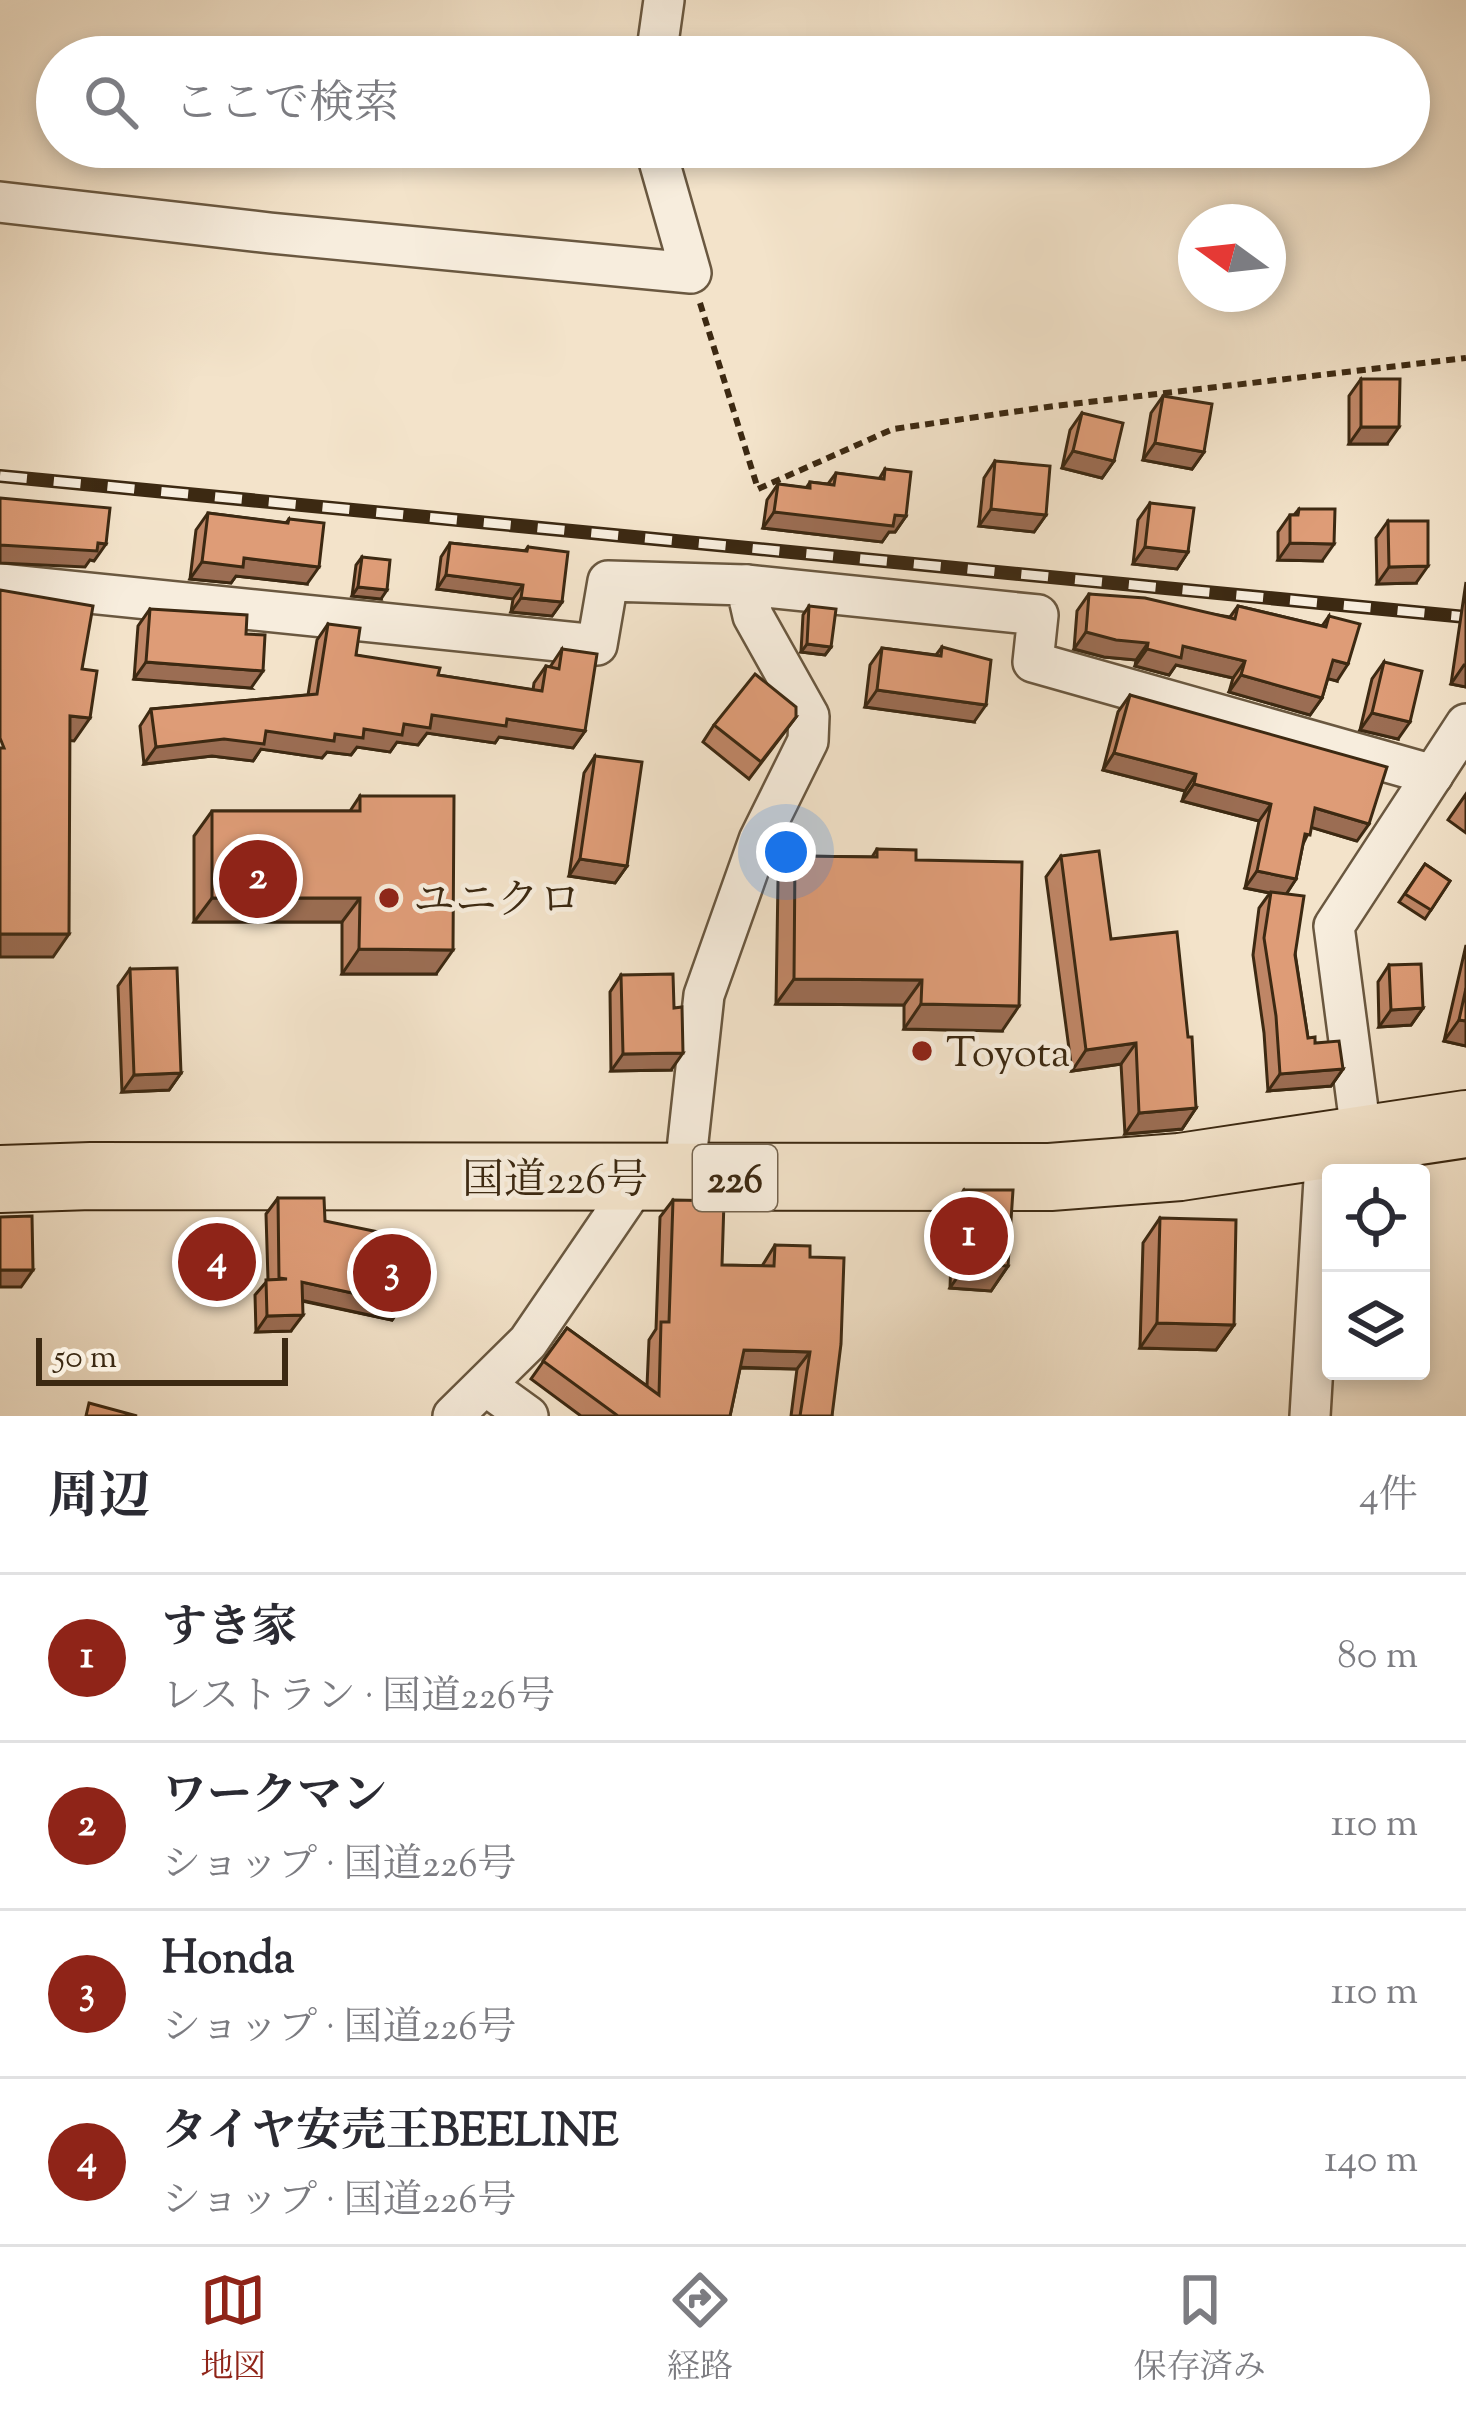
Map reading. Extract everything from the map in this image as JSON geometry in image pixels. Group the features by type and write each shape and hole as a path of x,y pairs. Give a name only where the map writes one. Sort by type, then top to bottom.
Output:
{"highway":[{"name":"国道226号","path":"0,1179 91,1175 1050,1177 1180,1167 1466,1124"}],"street":[{"path":"659,36 664,0"},
{"path":"0,202 691,273 661,168"},
{"path":"0,584 598,645 608,581 746,585 1038,615 1034,662 1433,775"},
{"path":"453,1416 528,1342 662,1178 704,995 759,840 808,741 809,716 752,616 746,585"},
{"path":"1310,1416 1344,1143 1334,926 1466,724"},
{"path":"485,1384 528,1416"}],"path":[{"path":"691,273 758,489 893,429 1466,358"}],"building":[{"path":"1361,379 1400,379 1399,427 1361,427"},
{"path":"1163,396 1212,404 1204,452 1155,443"},
{"path":"1082,413 1123,423 1114,461 1073,451"},
{"path":"995,461 1050,466 1046,515 991,509"},
{"path":"885,469 911,472 906,516 895,515 893,526 774,512 778,484 834,485 836,473 884,479"},
{"path":"0,498 110,508 106,544 98,543 97,551 0,545"},
{"path":"1150,503 1194,508 1188,552 1145,547"},
{"path":"1299,509 1335,509 1334,544 1290,543 1290,515 1298,515"},
{"path":"208,513 324,523 319,567 244,558 243,567 202,562"},
{"path":"1388,521 1428,521 1428,566 1389,567"},
{"path":"450,543 568,552 562,602 521,598 523,585 446,575"},
{"path":"362,557 390,560 387,590 358,587"},
{"path":"0,590 93,606 82,669 97,671 90,718 70,716 69,934 0,934 0,748 4,748 0,738"},
{"path":"1089,594 1145,598 1235,619 1238,606 1326,627 1329,616 1360,624 1348,664 1333,660 1322,698 1241,675 1245,661 1183,646 1181,658 1147,649 1148,643 1086,632"},
{"path":"809,606 836,609 831,647 807,644"},
{"path":"150,609 247,615 246,634 265,635 263,671 146,662"},
{"path":"328,624 360,628 356,655 440,668 438,675 542,691 546,666 559,669 562,649 597,654 585,731 507,719 506,726 432,715 430,728 404,724 402,735 364,729 363,738 335,734 334,741 266,731 264,744 224,739 156,747 151,709 317,694"},
{"path":"942,647 991,660 986,705 877,690 882,648 941,656"},
{"path":"1384,662 1422,671 1410,722 1372,713"},
{"path":"755,674 796,707 796,717 761,762 714,725"},
{"path":"1130,695 1387,767 1369,824 1315,808 1296,879 1257,871 1271,804 1194,784 1196,774 1114,753"},
{"path":"595,756 642,762 627,866 580,859"},
{"path":"360,796 454,796 453,950 359,949 360,898 212,898 212,811 360,811"},
{"path":"877,849 916,850 916,860 1022,862 1019,1006 921,1004 922,980 794,979 795,856 877,857"},
{"path":"1099,851 1111,939 1177,932 1188,1037 1192,1037 1196,1108 1139,1113 1136,1043 1086,1050 1061,856"},
{"path":"1425,864 1450,881 1431,910 1405,894"},
{"path":"1271,892 1304,896 1295,955 1308,1038 1315,1037 1315,1043 1339,1041 1343,1069 1280,1074 1264,938"},
{"path":"1421,964 1423,1008 1391,1010 1389,965"},
{"path":"177,968 181,1073 134,1075 130,969"},
{"path":"673,974 674,1008 682,1007 683,1053 623,1054 621,975"},
{"path":"1466,988 1466,1021 1459,1020"},
{"path":"964,1190 1013,1190 1008,1266 967,1263 969,1235 961,1234"},
{"path":"278,1198 324,1198 325,1221 417,1240 403,1304 302,1282 303,1315 267,1316 266,1280 287,1279 279,1278"},
{"path":"673,1200 724,1201 722,1265 774,1266 775,1245 810,1246 810,1257 844,1258 832,1416 800,1416 810,1352 744,1350 730,1416 618,1416 543,1361 567,1328 659,1395 661,1322 669,1322"},
{"path":"32,1216 33,1270 0,1270 0,1217"},
{"path":"1160,1218 1236,1220 1234,1325 1157,1323"},
{"path":"89,1403 137,1416 86,1416"}],"railway":[{"path":"0,476 1466,617"}],"place":[{"name":"ワークマン","path":"258,879"},
{"name":"ユニクロ","path":"389,898"},
{"name":"Toyota","path":"922,1051"},
{"name":"すき家","path":"969,1236"},
{"name":"タイヤ安売王BEELINE","path":"217,1262"},
{"name":"Honda","path":"392,1273"}]}
